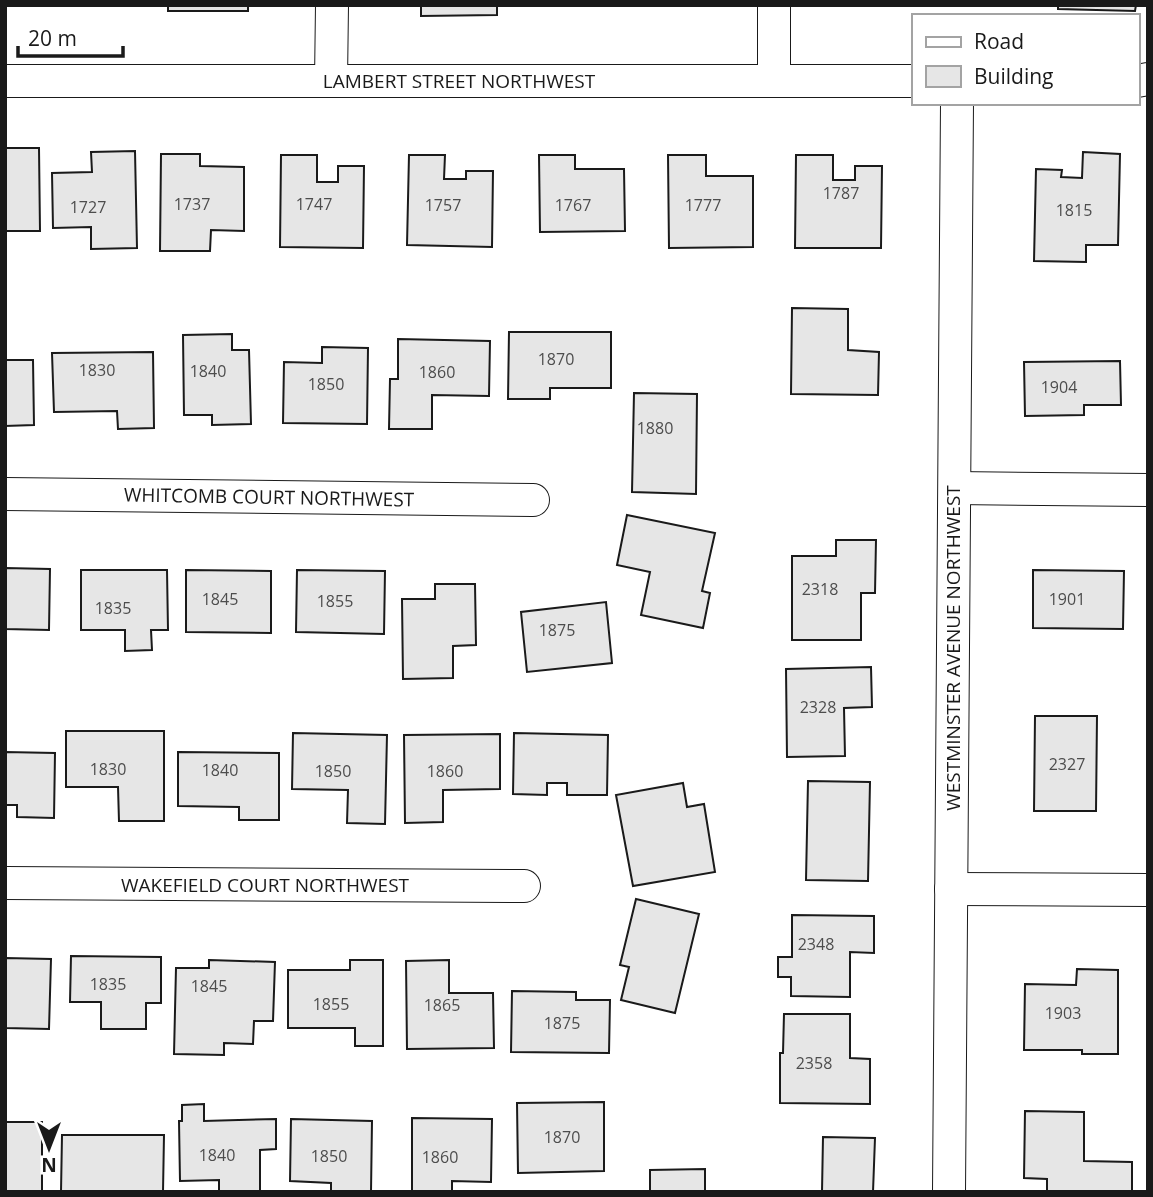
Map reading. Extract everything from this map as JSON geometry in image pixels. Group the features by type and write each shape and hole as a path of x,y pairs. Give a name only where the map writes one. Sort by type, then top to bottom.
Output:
{"street":[{"path":"331,80 332,5"},
{"path":"774,5 774,80"},
{"name":"LAMBERT STREET NORTHWEST","path":"5,80 912,81"},
{"name":"WESTMINSTER AVENUE NORTHWEST","path":"949,1192 957,105"},
{"path":"955,488 1148,490"},
{"name":"WHITCOMB COURT NORTHWEST","path":"5,494 533,500"},
{"name":"WAKEFIELD COURT NORTHWEST","path":"5,883 524,886"},
{"path":"951,889 1148,890"}],"building":[{"path":"168,5 248,5 248,11 168,11"},
{"path":"421,5 497,5 497,15 421,16"},
{"path":"1058,5 1136,5 1135,11 1058,9"},
{"path":"5,148 39,148 40,231 5,231"},
{"path":"135,151 137,248 91,249 91,227 53,228 52,173 92,172 91,152"},
{"path":"1083,152 1120,154 1118,245 1086,245 1086,262 1034,261 1036,169 1062,170 1061,177 1082,178"},
{"path":"161,154 200,154 200,166 244,167 244,231 211,230 210,251 160,251"},
{"path":"281,155 317,155 317,182 338,182 338,166 364,166 363,248 280,247"},
{"path":"409,155 445,155 444,179 466,179 466,171 493,171 492,247 407,245"},
{"path":"539,155 575,155 575,169 624,169 625,231 540,232"},
{"path":"668,155 706,155 706,176 753,176 753,247 669,248"},
{"path":"796,155 833,155 833,180 855,180 855,166 882,166 881,248 795,248"},
{"path":"792,308 848,309 848,350 879,352 878,395 791,394"},
{"path":"509,332 611,332 611,388 550,388 550,399 508,399"},
{"path":"232,334 232,350 249,350 251,424 212,425 212,415 184,415 183,335"},
{"path":"398,339 490,341 489,396 432,395 432,429 389,429 390,379 398,379"},
{"path":"322,347 368,348 367,424 283,423 284,362 322,363"},
{"path":"153,352 154,428 118,429 117,411 54,412 52,353"},
{"path":"5,360 33,360 34,425 5,426"},
{"path":"1120,361 1121,405 1084,405 1084,415 1025,416 1024,362"},
{"path":"634,393 697,394 696,494 632,492"},
{"path":"627,515 715,533 702,591 710,593 703,628 641,615 650,572 617,565"},
{"path":"836,540 876,540 875,593 861,593 861,640 792,640 792,556 836,556"},
{"path":"5,568 50,569 49,630 5,629"},
{"path":"81,570 167,570 168,630 151,630 152,650 125,651 125,630 81,630"},
{"path":"186,570 271,571 271,633 186,632"},
{"path":"297,570 385,571 384,634 296,632"},
{"path":"1033,570 1124,571 1123,629 1033,628"},
{"path":"435,584 475,584 476,645 453,646 453,678 403,679 402,599 435,599"},
{"path":"606,602 612,663 527,672 521,612"},
{"path":"871,667 872,707 844,708 845,756 787,757 786,669"},
{"path":"1035,716 1097,716 1096,811 1034,811"},
{"path":"66,731 164,731 164,821 119,821 118,787 66,787"},
{"path":"293,733 387,735 385,824 347,823 348,790 292,789"},
{"path":"514,733 608,735 607,795 567,795 567,783 547,783 547,795 513,794"},
{"path":"500,734 500,789 443,790 443,822 405,823 404,735"},
{"path":"5,752 55,753 54,818 17,817 17,805 5,805"},
{"path":"178,752 279,753 279,820 239,820 239,807 178,806"},
{"path":"808,781 870,782 868,881 806,880"},
{"path":"683,783 687,807 704,804 715,872 633,886 616,795"},
{"path":"636,899 699,914 675,1013 621,1000 629,967 620,965"},
{"path":"792,915 874,916 874,953 850,952 850,997 791,996 791,977 778,977 778,957 792,957"},
{"path":"71,956 161,957 161,1003 146,1003 146,1029 101,1029 101,1002 70,1002"},
{"path":"5,958 51,959 49,1029 5,1028"},
{"path":"209,960 275,962 273,1021 254,1021 253,1044 224,1043 224,1055 174,1054 176,968 209,968"},
{"path":"350,960 383,960 383,1046 355,1046 355,1028 288,1028 288,970 350,970"},
{"path":"449,960 449,993 493,993 494,1048 407,1049 406,961"},
{"path":"1077,969 1118,970 1118,1054 1082,1054 1082,1050 1024,1050 1025,984 1076,985"},
{"path":"512,991 576,992 576,1000 610,1000 609,1053 511,1052"},
{"path":"784,1014 850,1014 850,1058 870,1059 870,1104 780,1103 780,1053 783,1053"},
{"path":"604,1102 604,1171 518,1173 517,1103"},
{"path":"204,1104 204,1121 276,1119 276,1149 260,1150 260,1192 219,1192 219,1180 180,1181 179,1121 182,1121 182,1105"},
{"path":"1025,1111 1084,1112 1084,1161 1132,1162 1132,1192 1047,1192 1047,1179 1024,1178"},
{"path":"412,1118 492,1119 491,1182 452,1181 452,1192 412,1192"},
{"path":"291,1119 372,1121 371,1192 331,1192 331,1183 290,1181"},
{"path":"5,1122 42,1122 42,1192 5,1192"},
{"path":"62,1135 164,1135 163,1192 61,1192"},
{"path":"823,1137 875,1138 873,1192 822,1192"},
{"path":"705,1169 705,1192 650,1192 650,1170"}]}
